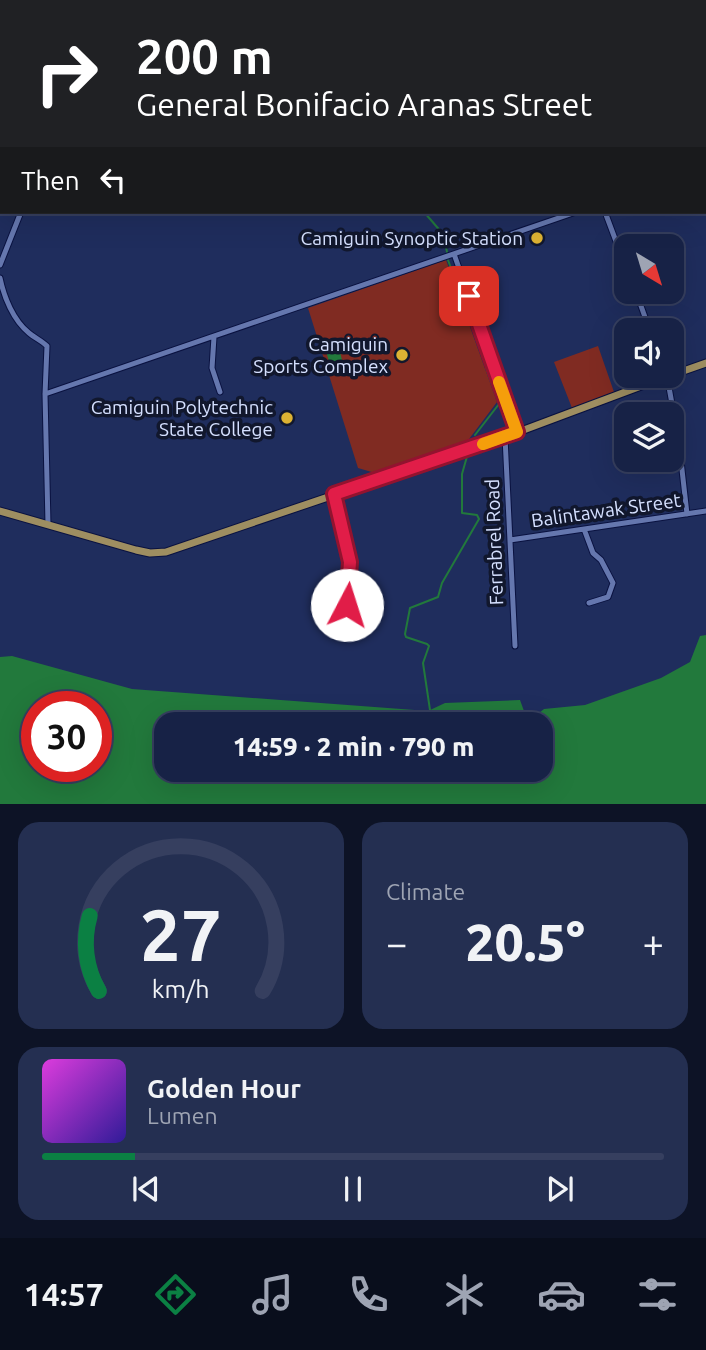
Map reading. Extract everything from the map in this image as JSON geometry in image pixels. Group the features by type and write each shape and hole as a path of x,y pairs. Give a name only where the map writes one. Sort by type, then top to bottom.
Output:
{"main road":[{"path":"684,371 706,363"},
{"path":"0,511 136,550 158,553 174,550 505,437 636,388"}],"street":[{"path":"0,265 20,214"},
{"path":"45,394 570,214"},
{"path":"606,214 614,236"},
{"path":"454,254 517,432"},
{"path":"0,278 4,293 17,318 29,333 47,346 45,394 48,524"},
{"path":"214,337 212,368 220,392"},
{"path":"671,388 687,514"},
{"name":"Ferrabrel Road","path":"505,437 515,646"},
{"path":"334,494 350,562 347,605 350,626"},
{"path":"0,511 0,517"},
{"name":"Balintawak Street","path":"510,540 706,511"},
{"path":"584,529 593,553 601,560 613,583 608,597 589,603"}],"shaded area":[{"name":"Camiguin Sports Complex","path":"446,260 497,402 463,447 375,473 358,468 308,308"},
{"path":"338,344 345,372 333,375 325,348"},
{"path":"598,346 614,392 572,408 554,362"},
{"path":"706,635 706,804 0,804 0,657 12,656 132,689 428,711 445,703 520,700 525,712 154,712 154,782 553,782 553,712 540,712 544,709 585,705 661,678 690,662 700,636"}],"waterway":[{"path":"426,214 443,234 447,252"},
{"path":"448,260 485,362"},
{"path":"475,435 499,404 486,368"},
{"path":"468,448 472,440"},
{"path":"430,710 423,663 429,646 406,637 405,634 410,608 438,597 442,583 479,519 477,515 462,513 462,474 468,453"}],"slow traffic":[{"path":"483,444 517,432 499,382"}],"place":[{"name":"Camiguin Synoptic Station","path":"537,238"},
{"name":"Camiguin Sports Complex","path":"402,355"},
{"name":"Camiguin Polytechnic State College","path":"287,418"}],"route":[{"path":"347,605 351,580 350,562 334,494 517,432 469,296"}]}
